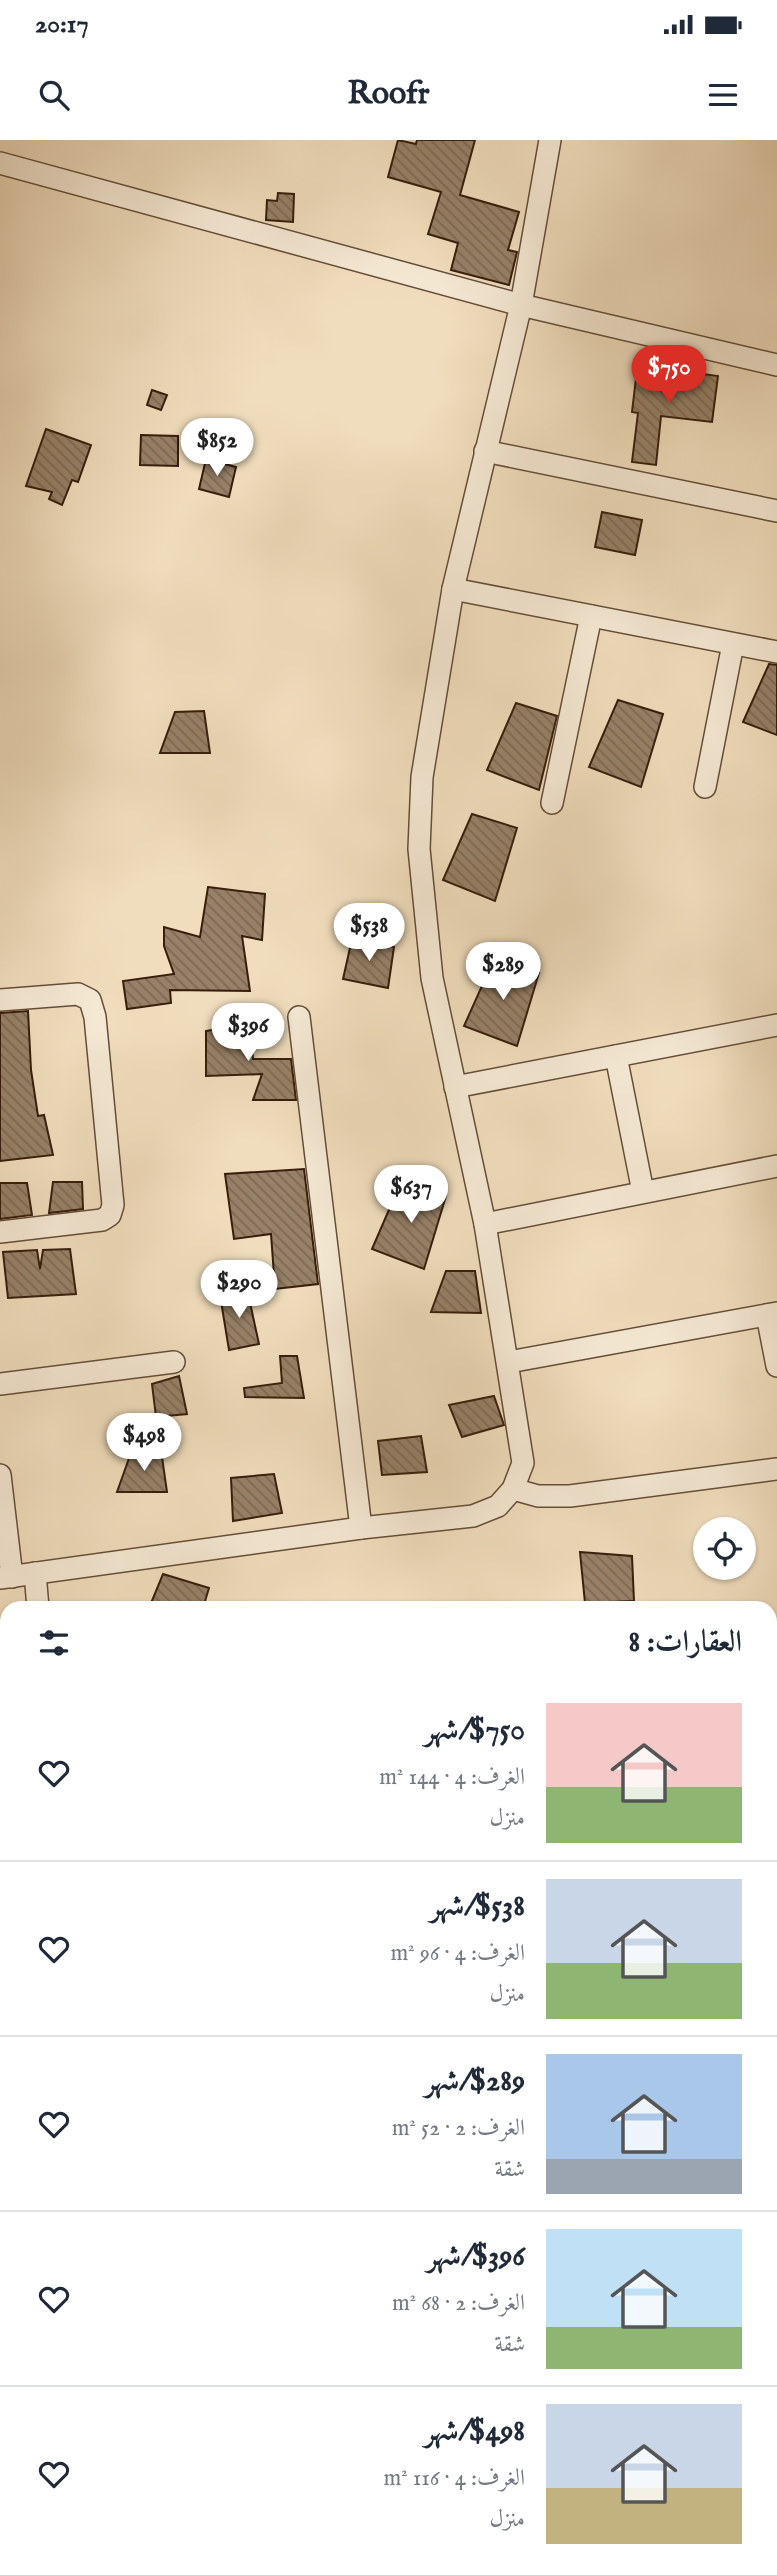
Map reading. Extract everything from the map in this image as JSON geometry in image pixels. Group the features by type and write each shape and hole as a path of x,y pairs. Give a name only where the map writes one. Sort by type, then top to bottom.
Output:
{"street":[{"path":"0,1475 6,1578 361,1528 473,1516 498,1506 513,1489 523,1463 509,1362 485,1224 432,978 419,849 422,777 453,589 521,304 550,140"},
{"path":"0,163 521,304 777,365"},
{"path":"485,451 777,511"},
{"path":"453,589 777,652"},
{"path":"552,803 591,616"},
{"path":"705,787 733,644"},
{"path":"0,1000 78,994 90,1000 95,1017 113,1205 110,1215 102,1220 0,1231"},
{"path":"299,1017 361,1528"},
{"path":"454,1087 777,1025"},
{"path":"617,1056 643,1192"},
{"path":"485,1224 777,1166"},
{"path":"509,1362 772,1314 777,1366"},
{"path":"0,1384 174,1362"},
{"path":"513,1489 538,1496 570,1496 777,1469"},
{"path":"35,1573 37,1601"}],"building":[{"path":"398,140 416,144 417,140 475,140 460,195 519,212 508,250 517,252 509,285 451,270 458,243 428,234 441,192 388,177"},
{"path":"278,193 294,194 293,222 266,220 267,200 277,201"},
{"path":"646,366 718,376 712,422 661,416 656,465 632,462 638,413 632,412 636,378 644,379"},
{"path":"152,390 167,395 161,410 147,405"},
{"path":"46,429 91,445 78,482 72,480 62,505 49,499 52,492 26,486"},
{"path":"141,435 178,436 178,466 140,465"},
{"path":"206,459 236,467 229,497 199,489"},
{"path":"602,512 642,520 635,555 595,547"},
{"path":"769,664 777,665 777,735 743,722"},
{"path":"618,700 663,714 641,787 589,767"},
{"path":"516,703 557,716 539,790 487,770"},
{"path":"204,711 210,753 160,753 175,712"},
{"path":"472,814 517,828 495,901 443,880"},
{"path":"208,887 265,894 262,940 242,936 250,991 170,990 171,1003 127,1009 123,981 174,974 164,946 164,927 200,937"},
{"path":"352,939 394,947 388,988 343,979"},
{"path":"494,959 539,973 517,1046 464,1026"},
{"path":"28,1011 31,1070 38,1116 44,1115 53,1155 0,1161 0,1013"},
{"path":"250,1023 253,1059 291,1059 296,1100 253,1100 262,1074 206,1076 206,1031"},
{"path":"304,1169 318,1284 275,1289 271,1234 234,1239 225,1174"},
{"path":"53,1182 82,1182 83,1209 49,1213"},
{"path":"401,1182 446,1196 424,1269 372,1249"},
{"path":"0,1183 27,1183 32,1215 0,1219"},
{"path":"70,1249 76,1294 8,1298 3,1252 37,1250 40,1269 43,1250"},
{"path":"446,1271 475,1271 481,1313 431,1312"},
{"path":"247,1289 259,1344 229,1350 220,1295"},
{"path":"280,1356 297,1356 304,1398 245,1397 244,1388 282,1383"},
{"path":"179,1376 187,1414 156,1417 152,1384"},
{"path":"494,1396 504,1425 462,1437 449,1405"},
{"path":"421,1436 427,1472 382,1475 378,1441"},
{"path":"132,1450 161,1450 167,1492 117,1492"},
{"path":"274,1474 282,1513 233,1521 231,1478"},
{"path":"580,1552 632,1556 634,1601 585,1601"},
{"path":"163,1574 209,1588 205,1601 152,1601"}]}
